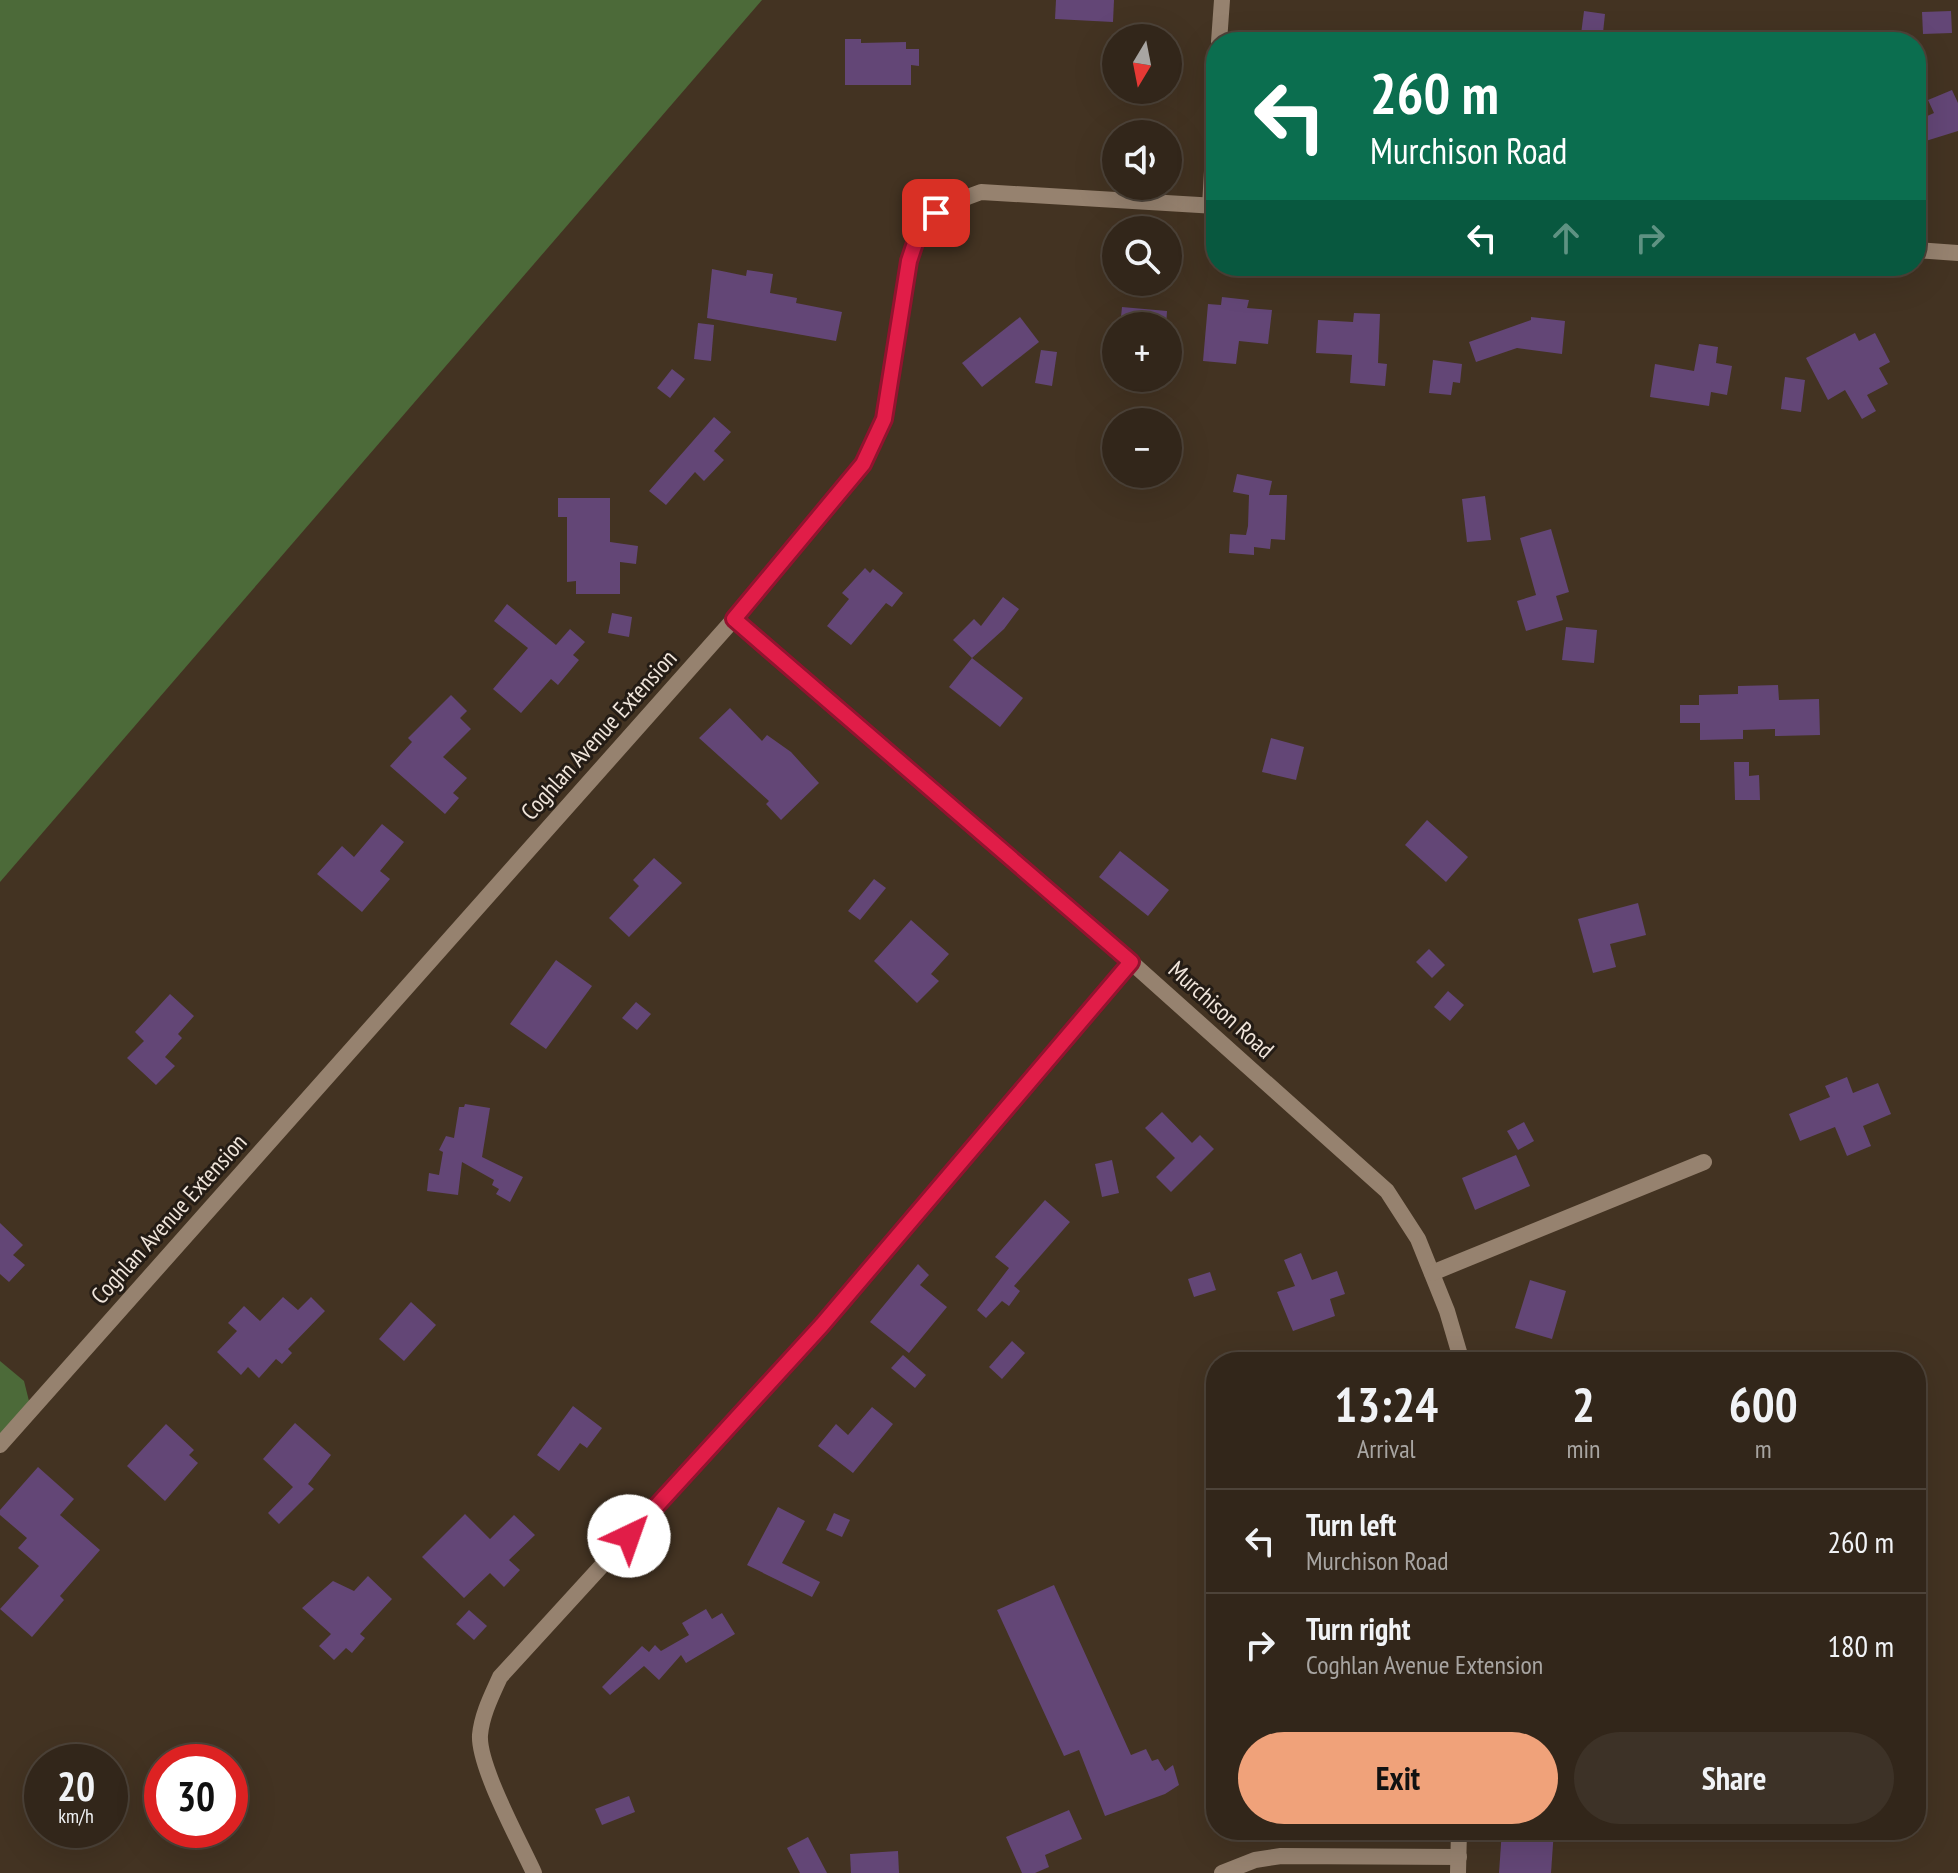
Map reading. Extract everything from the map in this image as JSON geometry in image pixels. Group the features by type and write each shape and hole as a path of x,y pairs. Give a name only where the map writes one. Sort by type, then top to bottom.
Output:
{"street":[{"path":"1220,32 1222,0"},
{"name":"Coghlan Avenue Extension","path":"0,1445 734,619 863,464 884,419 909,261 919,231 936,213 953,202 981,192 1206,206"},
{"path":"1926,251 1958,253"},
{"name":"Murchison Road","path":"734,619 1131,962 1387,1191 1418,1239 1459,1352"},
{"path":"534,1873 492,1781 480,1738 484,1714 500,1677 822,1325 1131,962"},
{"path":"1432,1273 1704,1162"},
{"path":"1222,1873 1255,1860 1281,1856 1458,1865 1459,1840"}],"green space":[{"path":"0,0 762,0 0,882"},
{"path":"0,1361 24,1381 29,1401 0,1442"}],"building":[{"path":"1056,0 1114,0 1113,22 1055,19"},
{"path":"1584,11 1605,14 1603,32 1581,32"},
{"path":"1951,11 1952,33 1923,32 1922,12"},
{"path":"845,39 861,39 861,43 906,42 906,49 919,49 919,66 911,65 911,85 845,85"},
{"path":"1952,90 1958,103 1958,131 1926,141 1926,117 1934,113 1928,100"},
{"path":"712,269 746,276 747,270 773,274 770,293 797,298 796,303 842,312 836,341 707,318"},
{"path":"1222,297 1249,300 1247,308 1272,310 1268,344 1239,341 1236,364 1203,361 1208,304 1221,305"},
{"path":"1122,307 1167,311 1167,312 1121,312"},
{"path":"1354,313 1380,314 1378,363 1387,364 1385,386 1350,383 1352,355 1316,353 1318,320 1353,322"},
{"path":"1020,317 1039,342 982,387 962,363"},
{"path":"1531,317 1565,321 1562,354 1517,348 1476,362 1469,342 1531,320"},
{"path":"698,323 714,325 711,361 694,359"},
{"path":"1855,333 1859,341 1875,333 1890,362 1879,368 1888,384 1867,395 1876,411 1862,419 1845,390 1828,400 1806,358"},
{"path":"1699,344 1718,347 1716,363 1732,366 1727,395 1711,392 1709,406 1650,397 1655,364 1694,371"},
{"path":"1041,350 1057,352 1052,386 1035,383"},
{"path":"1433,360 1462,364 1460,383 1453,382 1451,395 1429,393"},
{"path":"672,369 685,379 670,398 657,388"},
{"path":"1785,377 1805,380 1801,412 1781,409"},
{"path":"714,417 731,432 714,451 724,460 704,481 695,472 666,505 649,491"},
{"path":"1237,474 1272,481 1269,495 1287,495 1285,540 1271,539 1270,549 1254,547 1254,555 1229,553 1230,534 1246,535 1248,526 1249,495 1233,492"},
{"path":"1485,496 1491,540 1467,542 1462,499"},
{"path":"558,498 610,498 610,542 638,546 636,564 620,562 620,594 576,594 576,581 567,582 567,517 558,517"},
{"path":"1551,529 1569,592 1556,596 1563,620 1526,631 1517,601 1536,595 1520,538"},
{"path":"865,568 870,573 873,569 903,593 892,607 886,603 851,645 827,626 849,599 842,593"},
{"path":"1003,597 1019,609 1004,629 972,658 953,640 974,619 981,626"},
{"path":"507,604 556,645 570,629 585,642 573,655 579,660 558,685 551,679 521,713 493,689 528,648 494,621"},
{"path":"612,613 632,617 629,637 608,633"},
{"path":"1566,627 1597,630 1594,663 1562,660"},
{"path":"972,658 1023,698 1000,727 949,687"},
{"path":"1778,685 1779,700 1819,699 1820,735 1775,736 1775,729 1743,730 1743,739 1700,740 1700,723 1680,723 1680,705 1699,705 1699,695 1738,694 1738,686"},
{"path":"451,695 467,711 460,718 471,729 443,757 467,778 453,793 459,798 445,814 390,766 412,742 408,738"},
{"path":"730,708 762,741 767,735 791,752 819,783 781,820 766,804 769,801 699,738"},
{"path":"1271,738 1304,747 1296,780 1262,772"},
{"path":"1734,762 1749,762 1749,776 1759,775 1760,800 1735,800"},
{"path":"1427,820 1468,857 1446,882 1405,845"},
{"path":"382,824 404,842 380,871 390,879 362,912 317,874 342,846 354,857"},
{"path":"1120,851 1169,890 1148,916 1099,877"},
{"path":"654,858 682,883 629,937 609,918 639,886 633,880"},
{"path":"874,879 886,888 860,920 848,911"},
{"path":"1638,903 1646,935 1610,944 1616,967 1593,973 1578,919"},
{"path":"911,920 949,954 931,974 939,981 917,1003 874,961"},
{"path":"1429,949 1445,965 1432,978 1416,962"},
{"path":"556,960 592,986 546,1049 510,1024"},
{"path":"1448,991 1464,1005 1450,1021 1434,1007"},
{"path":"170,994 194,1016 178,1034 182,1038 165,1057 175,1066 156,1085 127,1058 144,1041 135,1032"},
{"path":"636,1002 651,1014 637,1030 622,1018"},
{"path":"1847,1077 1853,1093 1878,1083 1891,1114 1863,1126 1871,1146 1847,1156 1835,1127 1800,1141 1789,1114 1830,1097 1825,1086"},
{"path":"465,1104 490,1108 482,1157 523,1177 510,1202 496,1194 499,1189 492,1185 494,1180 462,1162 458,1195 427,1191 429,1173 439,1175 443,1152 439,1150 446,1136 454,1138 459,1107"},
{"path":"1162,1112 1192,1143 1200,1135 1214,1149 1171,1192 1156,1177 1175,1158 1145,1128"},
{"path":"1524,1122 1534,1141 1518,1150 1507,1131"},
{"path":"1516,1155 1530,1186 1475,1210 1462,1178"},
{"path":"1112,1160 1119,1193 1102,1197 1095,1164"},
{"path":"1045,1200 1070,1222 1014,1286 1020,1291 1009,1306 1002,1301 986,1318 977,1310 1009,1268 995,1257"},
{"path":"0,1223 23,1245 13,1255 25,1265 9,1282 0,1274"},
{"path":"1301,1253 1312,1280 1337,1271 1345,1294 1330,1299 1335,1316 1293,1331 1277,1292 1295,1286 1284,1260"},
{"path":"918,1264 929,1275 920,1285 947,1307 909,1353 870,1322"},
{"path":"1210,1272 1216,1290 1194,1297 1188,1279"},
{"path":"1530,1280 1566,1291 1552,1339 1515,1328"},
{"path":"283,1297 298,1310 311,1297 325,1311 288,1349 292,1353 282,1364 276,1359 259,1378 248,1367 241,1375 217,1352 237,1331 228,1323 244,1306 260,1321"},
{"path":"411,1302 436,1325 404,1361 379,1339"},
{"path":"1012,1341 1025,1353 1002,1379 989,1367"},
{"path":"903,1355 926,1375 915,1388 891,1368"},
{"path":"573,1406 602,1428 587,1448 580,1443 559,1471 537,1455"},
{"path":"872,1407 893,1424 853,1473 818,1446 836,1424 848,1435"},
{"path":"295,1423 331,1455 308,1484 314,1489 279,1524 268,1513 293,1487 263,1459"},
{"path":"166,1424 194,1450 189,1455 198,1463 165,1501 127,1466"},
{"path":"38,1467 74,1499 60,1515 100,1550 60,1596 64,1600 32,1637 0,1609 39,1566 18,1548 27,1538 0,1515 0,1510"},
{"path":"778,1507 805,1521 782,1563 820,1582 812,1597 747,1565"},
{"path":"834,1513 850,1520 842,1537 826,1530"},
{"path":"465,1514 490,1539 514,1515 535,1535 509,1560 520,1570 504,1587 490,1573 464,1598 422,1557"},
{"path":"368,1576 392,1599 360,1634 365,1638 352,1653 346,1648 334,1660 319,1646 331,1634 302,1608 333,1581 354,1591"},
{"path":"1054,1585 1131,1755 1146,1749 1152,1761 1158,1759 1165,1771 1173,1765 1179,1785 1165,1794 1105,1816 1079,1750 1064,1756 997,1610"},
{"path":"706,1609 712,1619 722,1613 735,1634 686,1663 681,1655 659,1680 644,1666 610,1695 602,1687 642,1646 649,1652 655,1645 661,1651 689,1635 682,1623"},
{"path":"469,1610 487,1626 474,1640 456,1624"},
{"path":"629,1796 635,1812 602,1825 595,1809"},
{"path":"1069,1810 1082,1839 1045,1855 1049,1867 1035,1873 1022,1873 1006,1837"},
{"path":"808,1837 827,1873 800,1873 787,1848"},
{"path":"1501,1840 1553,1840 1551,1873 1499,1873"},
{"path":"898,1851 899,1873 851,1873 850,1854"}],"route":[{"path":"629,1536 822,1325 1131,962 734,619 863,464 875,443 884,419 912,248 919,231 936,213"}]}
